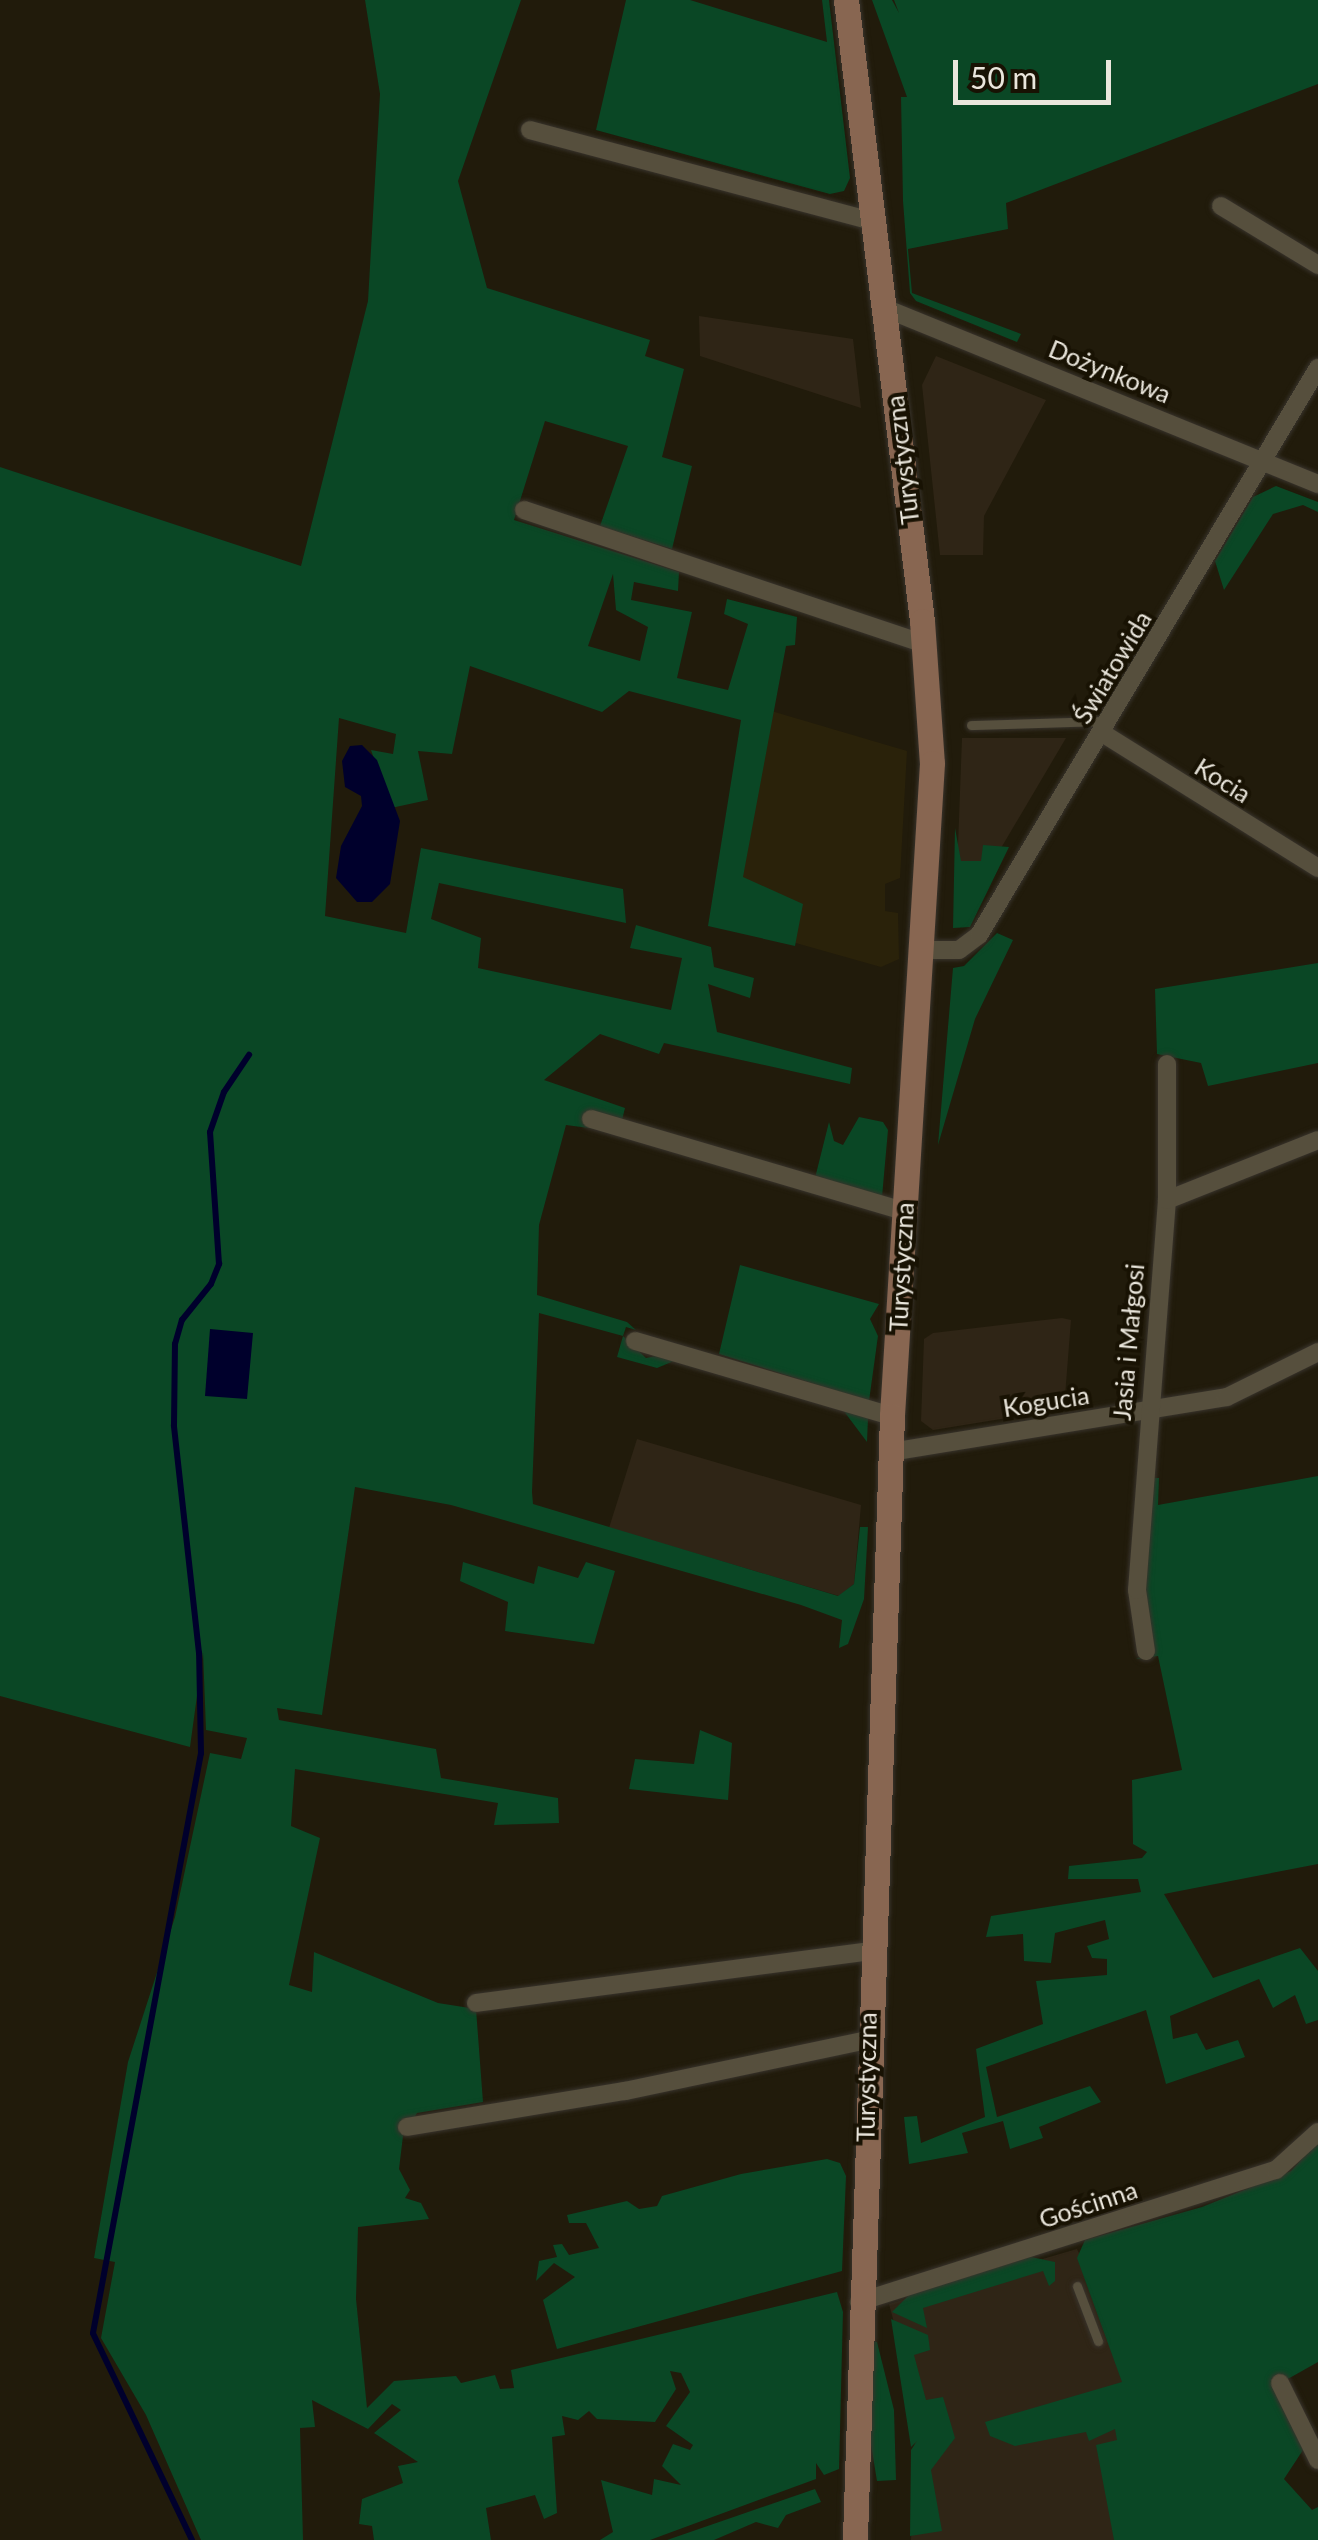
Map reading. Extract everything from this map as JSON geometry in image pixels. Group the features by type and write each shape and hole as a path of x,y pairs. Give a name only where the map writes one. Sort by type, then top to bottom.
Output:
{"main road":[{"name":"Turystyczna","path":"846,0 925,644 932,763 892,1416 867,2040 855,2540"}],"street":[{"path":"530,130 873,222"},
{"path":"1221,206 1318,265"},
{"name":"Dożynkowa","path":"882,308 1318,484"},
{"name":"Światowida","path":"920,950 958,950 979,935 1318,368"},
{"path":"524,510 925,644"},
{"name":"Kocia","path":"1106,727 1318,868"},
{"name":"Jasia i Małgosi","path":"1146,1651 1137,1590 1146,1411 1166,1200 1167,1064"},
{"path":"591,1118 904,1211"},
{"path":"1166,1200 1318,1140"},
{"path":"636,1341 892,1416"},
{"name":"Kogucia","path":"891,1452 1146,1411 1250,1389 1318,1352"},
{"path":"476,2003 870,1951"},
{"path":"406,2126 625,2091 867,2040"},
{"name":"Gościnna","path":"860,2302 1276,2170 1318,2132"},
{"path":"1280,2383 1318,2460"}],"lane":[{"path":"971,725 1106,727"},
{"path":"1077,2286 1098,2341"}],"shaded area":[{"path":"699,316 853,339 861,408 700,356"},
{"path":"936,356 1046,400 984,516 983,555 940,555 922,385"},
{"path":"751,705 907,751 900,878 885,884 885,911 898,913 899,959 881,967 710,919"},
{"path":"962,738 1066,738 955,926"},
{"path":"1071,1320 1064,1409 933,1430 921,1421 924,1339 933,1333"},
{"path":"637,1439 861,1505 854,1584 839,1596 609,1528"},
{"path":"1077,2249 1220,2540 911,2540 916,2404 889,2304"}],"green space":[{"path":"365,0 521,0 458,181 487,288 650,340 645,356 684,369 662,457 692,466 672,549 600,526 628,446 545,421 514,520 679,572 678,591 634,582 631,600 692,612 677,678 728,690 748,624 724,614 727,599 797,617 795,645 786,646 743,877 803,904 795,946 708,926 741,720 629,691 602,712 470,666 452,754 418,751 428,800 391,808 371,750 393,754 396,734 339,718 325,916 406,933 421,848 623,889 626,923 439,883 431,919 481,938 478,968 671,1010 682,958 630,948 636,925 711,947 714,967 754,978 750,998 708,984 717,1032 852,1068 850,1084 664,1043 659,1054 600,1034 544,1080 625,1108 619,1132 566,1125 539,1225 537,1295 627,1322 636,1330 626,1327 623,1336 539,1313 532,1492 533,1504 838,1596 854,1584 860,1527 868,1527 864,1599 848,1644 839,1648 842,1620 801,1605 451,1505 355,1487 322,1715 277,1708 279,1720 436,1749 441,1778 558,1798 559,1823 494,1825 498,1803 295,1769 291,1826 320,1838 289,1985 312,1992 314,1952 438,2003 476,2009 483,2102 417,2113 403,2136 399,2169 410,2190 405,2198 421,2203 429,2219 358,2227 356,2299 367,2408 394,2381 456,2376 461,2383 495,2375 500,2389 514,2388 511,2370 837,2292 843,2312 839,2469 824,2475 816,2463 816,2479 650,2540 600,2540 613,2532 601,2480 652,2495 654,2479 681,2485 662,2466 673,2444 690,2450 693,2445 666,2426 690,2392 681,2373 670,2371 676,2389 655,2422 597,2419 589,2411 578,2420 562,2416 565,2435 552,2437 557,2513 544,2519 535,2495 486,2508 491,2540 374,2540 372,2526 359,2524 362,2499 403,2483 398,2466 418,2462 374,2433 401,2410 392,2404 368,2429 312,2400 315,2427 300,2428 303,2540 201,2540 146,2415 101,2338 115,2262 94,2258 128,2062 175,1917 210,1753 241,1759 247,1738 206,1730 203,1652 190,1747 0,1696 0,467 301,566 368,301 380,94","holes":["613,574 616,610 648,627 640,661 588,646"]},
{"path":"626,0 690,0 827,42 822,0 829,0 850,178 844,191 830,194 596,130"},
{"path":"872,0 892,0 899,13 894,0 1318,0 1318,84 1006,203 1008,229 908,249 912,293 1021,334 1017,342 916,301 910,293 901,97 907,97"},
{"path":"1276,486 1318,502 1318,512 1303,505 1273,514 1224,590 1215,561 1253,497"},
{"path":"955,828 961,861 981,861 983,845 1009,847 970,927 953,928"},
{"path":"997,933 1013,940 975,1019 938,1145 953,968 964,966"},
{"path":"1318,963 1318,1063 1208,1086 1201,1063 1157,1054 1155,989"},
{"path":"859,1117 883,1122 888,1130 882,1197 815,1178 829,1122 834,1141 843,1145"},
{"path":"740,1265 879,1304 870,1319 878,1336 869,1401 719,1354"},
{"path":"623,1336 646,1358 661,1355 816,1402 674,1361 657,1368 617,1357"},
{"path":"843,1411 868,1418 867,1442"},
{"path":"1318,1476 1318,1864 1164,1894 1213,1978 1300,1948 1318,1971 1318,2020 1306,2024 1295,1995 1273,2008 1259,1979 1170,2016 1173,2039 1197,2033 1206,2050 1238,2040 1245,2057 1166,2084 1146,2010 986,2067 997,2117 1090,2086 1101,2102 1039,2127 1043,2138 1010,2149 1003,2121 962,2133 968,2153 909,2164 904,2117 917,2116 921,2143 985,2117 976,2049 1043,2024 1036,1981 1107,1975 1107,1959 1092,1958 1087,1946 1109,1939 1105,1920 1055,1933 1051,1963 1024,1961 1023,1934 986,1937 991,1916 1141,1892 1138,1879 1068,1879 1069,1866 1142,1858 1147,1852 1133,1844 1132,1780 1182,1770 1158,1656 1136,1659 1150,1653 1143,1592 1149,1478 1159,1478 1158,1505"},
{"path":"463,1562 534,1584 538,1566 578,1578 586,1562 615,1571 594,1644 505,1631 508,1602 460,1581"},
{"path":"700,1730 732,1743 728,1800 629,1789 635,1759 694,1764"},
{"path":"1318,2141 1318,2362 1286,2380 1303,2450 1284,2479 1312,2510 1318,2507 1318,2540 1114,2540 1096,2445 1117,2440 1115,2429 1089,2441 1086,2432 1015,2446 990,2436 985,2422 1122,2382 1077,2258 1085,2240 1202,2207 1291,2171"},
{"path":"827,2159 840,2163 846,2176 842,2271 557,2349 543,2300 575,2277 554,2263 536,2281 539,2261 557,2257 553,2245 562,2244 569,2255 599,2248 586,2223 569,2223 567,2215 627,2201 639,2209 657,2206 662,2196 741,2174"},
{"path":"1031,2257 1055,2262 1055,2281 1049,2286 1043,2271 923,2308 927,2328 892,2312 910,2294"},
{"path":"891,2319 928,2335 930,2350 914,2355 926,2400 943,2397 955,2438 931,2470 942,2531 910,2536 911,2450 917,2441 911,2447"},
{"path":"871,2341 877,2342 894,2410 896,2480 877,2481 869,2433"},
{"path":"815,2489 821,2502 786,2515 778,2528 756,2522 714,2540 667,2540"}],"water":[{"path":"362,745 377,760 400,821 390,884 372,902 357,902 336,878 341,846 362,806 361,796 345,787 342,761 350,746"},
{"path":"210,1329 253,1333 247,1399 205,1396"}],"waterway":[{"path":"192,2540 93,2333 201,1753 199,1653 174,1425 175,1344 182,1320 211,1284 219,1264 210,1132 224,1092 249,1055"}]}
